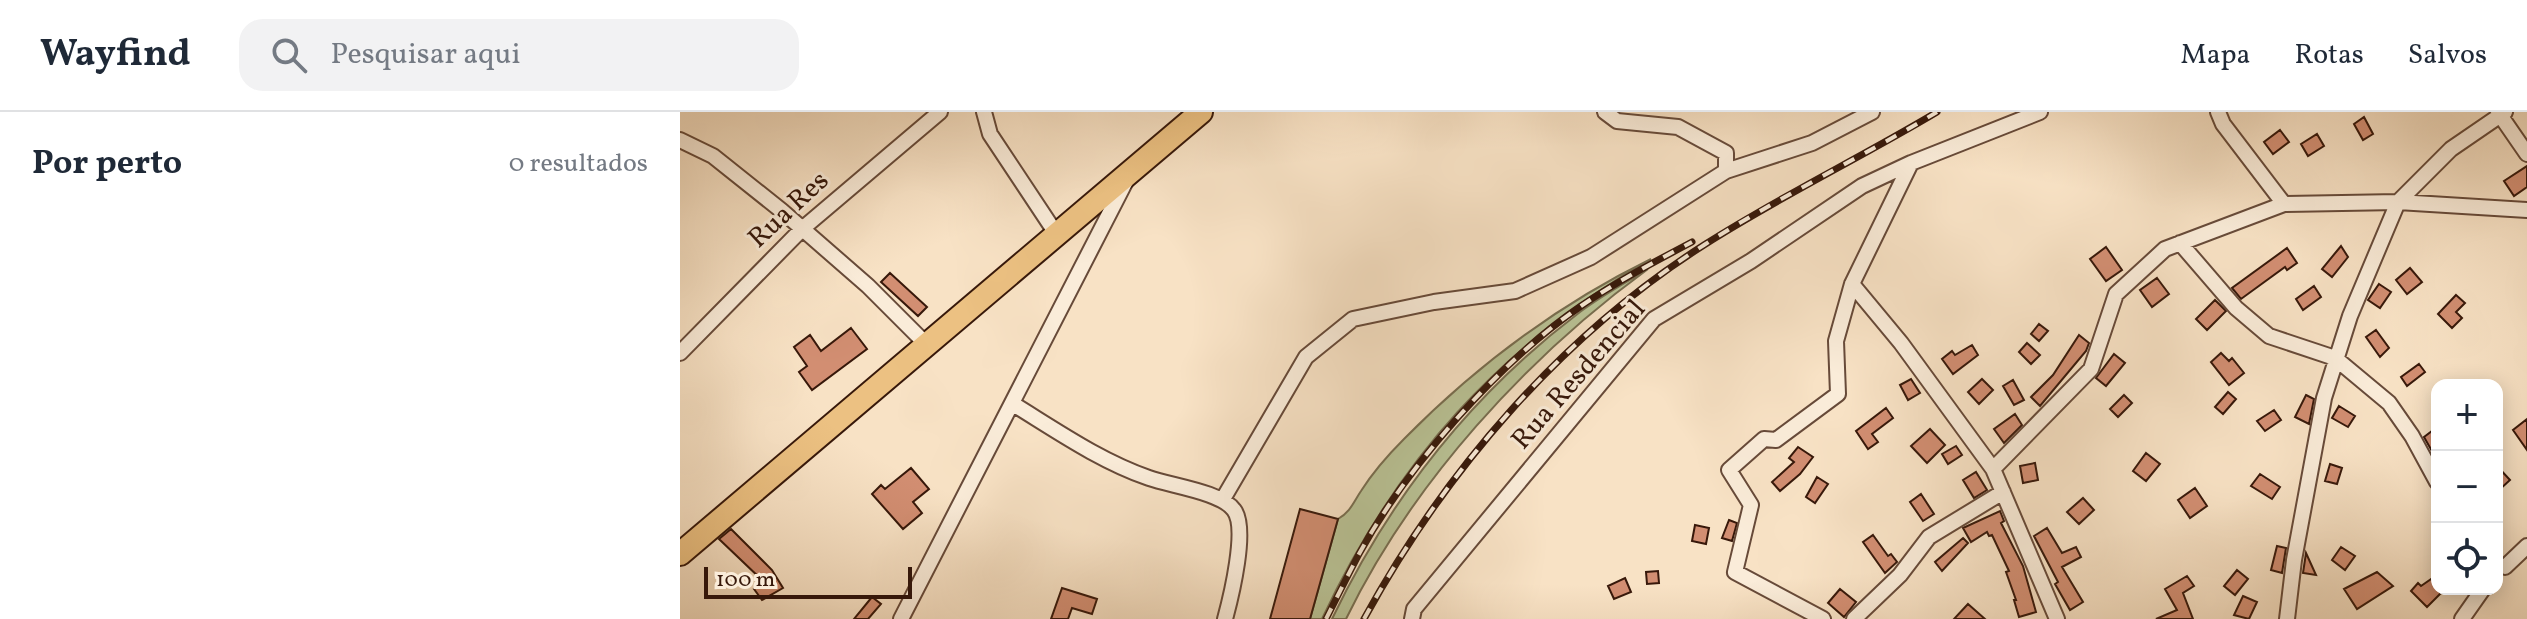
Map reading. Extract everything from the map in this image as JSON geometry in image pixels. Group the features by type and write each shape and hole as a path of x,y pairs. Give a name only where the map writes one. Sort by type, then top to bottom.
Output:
{"main road":[{"path":"680,554 1201,112"}],"street":[{"name":"Rua Res","path":"680,353 802,229 940,112"},
{"path":"984,112 990,134 1057,235"},
{"path":"1605,112 1617,121 1678,127 1726,153 1726,171"},
{"path":"1223,499 1306,357 1353,319 1434,302 1515,291 1591,257 1726,171 1812,143 1872,112"},
{"name":"Rua Resdencial","path":"1412,619 1414,609 1654,319 1751,261 1862,186 1911,163 2040,112"},
{"path":"2218,112 2223,124 2284,204"},
{"path":"2287,619 2294,560 2324,398 2335,358 2398,202 2451,149 2501,113 2527,154"},
{"path":"680,140 713,156 802,229 868,286 927,345"},
{"path":"1823,619 1735,572 1751,505 1729,470 1764,439 1776,440 1838,394 1836,341 1852,284 1911,163"},
{"path":"901,619 1131,172"},
{"path":"1993,469 2091,369 2116,294 2165,249 2284,204 2398,202 2527,210"},
{"path":"2180,243 2236,308 2269,336 2335,358 2389,403 2431,471"},
{"path":"1852,284 1901,343 1993,469 2057,619"},
{"path":"1013,404 1118,465 1148,478 1223,499 1236,512 1240,525 1225,619"},
{"path":"1854,619 1900,575 1929,537 2003,492"},
{"path":"2503,564 2527,546"},
{"path":"2462,619 2479,595"}],"green space":[{"path":"1651,259 1546,329 1500,369 1458,412 1419,458 1383,508 1322,619 1310,619 1338,519 1349,510 1392,451 1461,386 1520,338 1583,296"},
{"path":"1648,269 1559,342 1476,426 1404,519 1346,619 1332,619 1380,531 1438,450 1470,413 1541,343 1580,312"}],"building":[{"path":"2364,117 2373,134 2363,140 2354,124"},
{"path":"2280,130 2289,142 2273,154 2264,142"},
{"path":"2317,134 2324,146 2308,156 2301,144"},
{"path":"2527,166 2527,187 2514,196 2504,181"},
{"path":"2341,246 2348,257 2332,277 2322,269"},
{"path":"2106,247 2122,270 2106,281 2090,259"},
{"path":"2287,248 2297,263 2287,270 2285,267 2241,299 2232,288"},
{"path":"2410,268 2422,282 2407,294 2396,280"},
{"path":"890,273 927,307 918,316 881,282"},
{"path":"2157,278 2169,294 2152,307 2140,290"},
{"path":"2379,284 2391,292 2380,308 2368,300"},
{"path":"2314,286 2321,297 2303,310 2296,299"},
{"path":"2456,295 2465,303 2456,312 2462,318 2452,328 2438,314"},
{"path":"2215,300 2226,311 2207,330 2196,319"},
{"path":"2039,324 2048,331 2039,341 2031,334"},
{"path":"851,328 867,349 812,390 799,372 807,366 794,347 810,335 821,351"},
{"path":"2376,330 2389,348 2380,357 2366,337"},
{"path":"2079,335 2089,343 2086,351 2040,406 2031,397 2053,375"},
{"path":"2027,343 2040,355 2031,364 2019,352"},
{"path":"1972,345 1978,355 1953,374 1942,359 1952,351 1955,355"},
{"path":"2221,353 2229,361 2232,358 2244,373 2229,385 2211,362"},
{"path":"2114,354 2125,363 2106,386 2096,378"},
{"path":"2419,364 2425,372 2407,386 2401,377"},
{"path":"1911,379 1920,393 1908,400 1900,385"},
{"path":"1982,379 1993,390 1979,404 1968,392"},
{"path":"2013,380 2024,400 2014,405 2003,386"},
{"path":"2228,392 2236,399 2223,414 2215,407"},
{"path":"2124,395 2132,403 2118,417 2110,409"},
{"path":"2306,395 2314,399 2309,424 2295,417"},
{"path":"2339,406 2355,416 2348,427 2332,418"},
{"path":"1886,408 1893,418 1872,434 1878,442 1868,449 1856,431"},
{"path":"2274,410 2281,420 2265,431 2257,421"},
{"path":"2015,414 2022,425 2004,443 1994,429"},
{"path":"2527,419 2527,450 2513,430"},
{"path":"1930,429 1945,445 1927,463 1911,446"},
{"path":"2431,432 2431,449 2424,437"},
{"path":"1956,446 1962,455 1948,464 1942,454"},
{"path":"1798,447 1813,457 1800,474 1780,491 1772,482 1794,462 1789,458"},
{"path":"2146,453 2160,464 2146,481 2133,471"},
{"path":"2035,463 2038,480 2023,483 2020,466"},
{"path":"2330,464 2342,468 2337,484 2325,481"},
{"path":"911,468 929,489 913,502 922,513 903,529 872,494 881,485 885,489"},
{"path":"1976,472 1987,490 1974,498 1963,480"},
{"path":"2503,472 2510,480 2503,486"},
{"path":"2260,474 2280,487 2272,499 2251,486"},
{"path":"1817,477 1828,484 1815,503 1806,497"},
{"path":"2195,488 2207,506 2190,518 2178,500"},
{"path":"1921,494 1934,514 1923,521 1910,502"},
{"path":"2083,498 2094,510 2079,524 2067,512"},
{"path":"1300,509 1338,519 1310,619 1270,619"},
{"path":"2000,511 2004,521 2001,523 2023,566 2036,612 2019,617 2006,572 2009,571 1992,535 1989,536 1987,532 1971,542 1963,528"},
{"path":"1729,520 1737,523 1732,541 1722,538"},
{"path":"1695,525 1709,528 1706,544 1692,541"},
{"path":"2047,528 2062,553 2076,547 2081,557 2062,567 2083,602 2070,610 2034,536"},
{"path":"731,529 772,570 783,588 762,600 754,589 764,582 719,539"},
{"path":"1873,535 1888,556 1891,554 1897,562 1885,573 1863,542"},
{"path":"1963,538 1968,543 1942,571 1935,562"},
{"path":"2277,546 2286,548 2282,573 2271,570"},
{"path":"2341,547 2355,556 2345,570 2332,560"},
{"path":"2306,553 2316,575 2303,573"},
{"path":"2237,570 2248,579 2235,595 2224,586"},
{"path":"1658,571 1659,583 1647,584 1646,572"},
{"path":"2377,572 2393,586 2357,609 2344,589"},
{"path":"2187,576 2194,586 2183,593 2193,619 2156,619 2177,610 2165,589"},
{"path":"1625,578 1631,592 1614,599 1608,586"},
{"path":"2431,579 2431,595 2439,595 2427,607 2411,591 2418,583 2421,586"},
{"path":"1062,588 1097,599 1092,614 1072,608 1068,619 1051,619"},
{"path":"1840,589 1856,602 1844,617 1828,603"},
{"path":"2243,596 2257,602 2249,619 2234,615"},
{"path":"872,597 881,604 868,619 854,619"},
{"path":"1968,604 1985,619 1954,619"}],"railway":[{"path":"1364,619 1396,564 1469,460 1555,364 1602,321 1704,245 1937,112"},
{"path":"1326,619 1359,554 1402,486 1487,386 1518,356 1581,306 1621,280 1692,242"}]}
